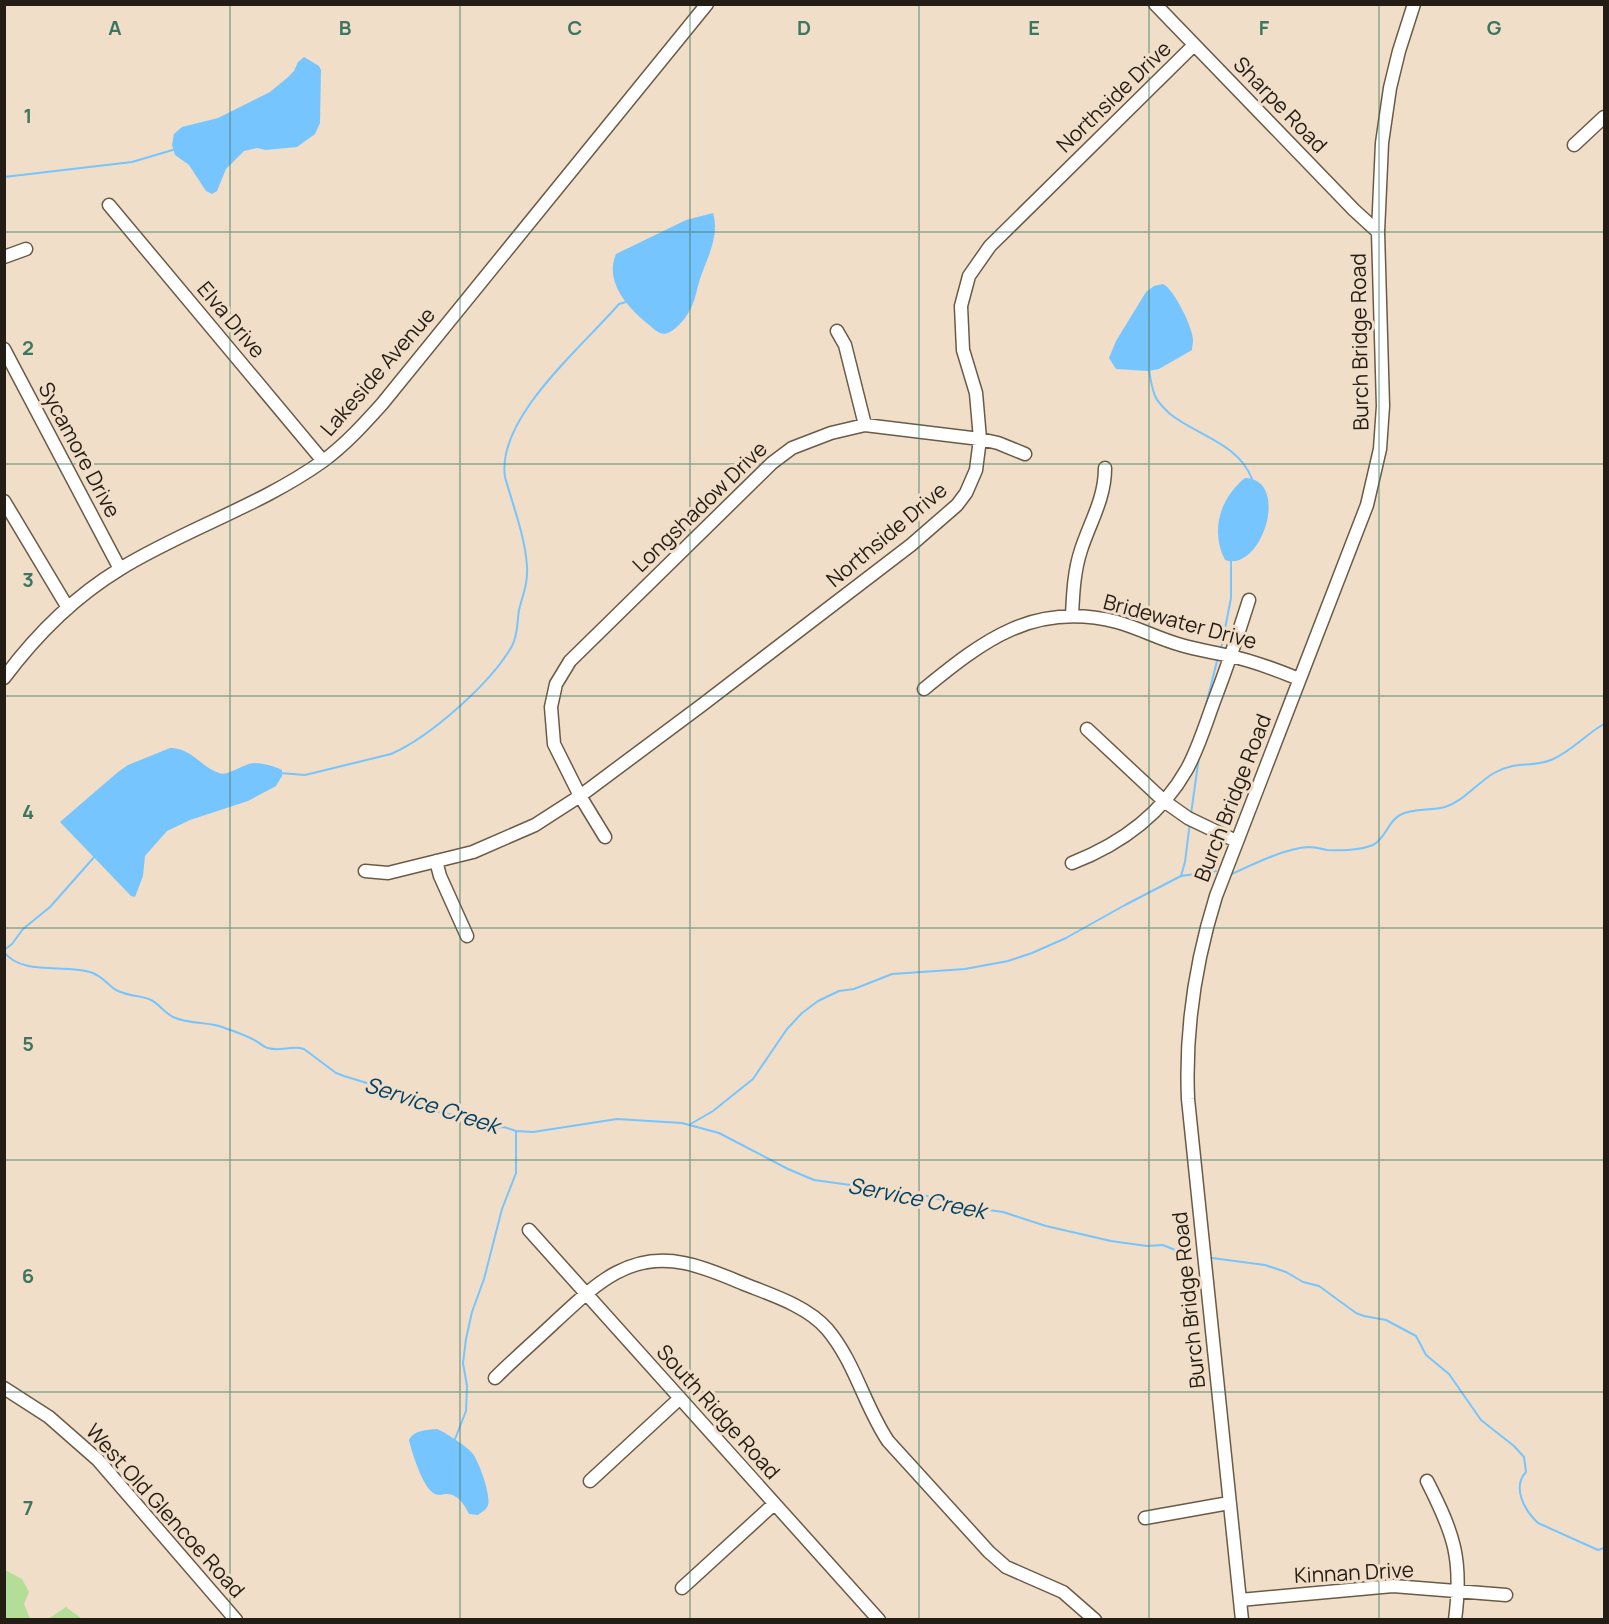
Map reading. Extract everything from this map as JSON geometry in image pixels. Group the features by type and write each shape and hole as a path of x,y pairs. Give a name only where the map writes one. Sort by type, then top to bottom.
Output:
{"street":[{"name":"Lakeside Avenue","path":"4,678 37,638 68,608 120,568 265,496 323,461 363,425 707,4"},
{"name":"Sharpe Road","path":"1155,4 1378,232"},
{"name":"Burch Bridge Road","path":"1242,1620 1188,1100 1187,1048 1190,1013 1201,949 1216,896 1367,505 1378,458 1383,406 1378,232 1379,178 1387,106 1399,51 1414,4"},
{"name":"Northside Drive","path":"365,871 388,873 473,852 535,825 580,796 911,545 957,505 966,493 976,470 981,439 976,393 963,350 960,329 961,306 969,276 990,246 1194,45"},
{"path":"1574,145 1605,117"},
{"name":"Elva Drive","path":"109,205 323,461"},
{"path":"4,257 26,249"},
{"path":"837,331 845,345 865,425"},
{"name":"Sycamore Drive","path":"4,349 120,568"},
{"name":"Longshadow Drive","path":"605,837 580,796 554,744 550,707 556,684 570,661 772,463 792,448 831,433 865,425 981,439 1025,454"},
{"path":"1072,616 1076,568 1081,549 1101,500 1105,468"},
{"path":"4,501 8,514 68,608"},
{"path":"1072,864 1105,849 1141,825 1164,801 1188,767 1231,656 1249,600"},
{"name":"Bridewater Drive","path":"924,689 965,655 1001,633 1031,622 1072,616 1118,622 1179,645 1231,656 1299,679"},
{"path":"1087,729 1164,801 1196,822 1236,841"},
{"path":"436,861 444,886 467,936"},
{"name":"South Ridge Road","path":"529,1230 879,1620"},
{"path":"495,1378 586,1293 619,1270 642,1263 667,1261 699,1266 805,1311 826,1328 855,1374 878,1425 888,1441 989,1552 1006,1567 1063,1592 1095,1620"},
{"name":"West Old Glencoe Road","path":"4,1388 50,1417 98,1460 236,1620"},
{"path":"590,1481 679,1399"},
{"path":"1427,1481 1446,1519 1456,1550 1458,1591 1455,1620"},
{"path":"1145,1518 1229,1503"},
{"path":"682,1588 774,1504"},
{"name":"Kinnan Drive","path":"1240,1600 1393,1586 1506,1595"}],"green space":[{"path":"5,1570 22,1579 29,1592 24,1604 30,1619 5,1619"},
{"path":"66,1607 82,1619 48,1619"}],"water":[{"path":"304,57 319,66 321,70 320,123 315,134 297,147 266,150 257,148 244,151 226,169 217,191 212,194 206,191 189,165 175,155 172,145 174,134 182,127 218,118 270,92 294,71 298,62"},
{"path":"713,213 714,238 692,306 675,328 665,334 660,333 633,310 620,294 613,274 616,254 686,220"},
{"path":"1163,284 1172,293 1186,318 1192,334 1192,350 1159,369 1148,371 1116,369 1109,358 1116,341 1146,292 1154,286"},
{"path":"1245,478 1259,482 1266,493 1269,508 1266,524 1260,540 1250,553 1238,560 1225,560 1218,538 1220,516 1229,495"},
{"path":"170,748 184,751 207,767 223,774 257,763 282,770 282,776 276,786 248,801 190,820 167,831 145,856 143,876 135,897 131,896 60,822 128,765"},
{"path":"437,1429 451,1436 466,1448 473,1454 478,1464 486,1487 488,1505 478,1515 469,1514 463,1503 454,1495 434,1493 428,1488 421,1475 409,1440 417,1432"}],"waterway":[{"path":"4,177 132,162 176,149"},
{"path":"280,773 305,775 391,754 407,746 458,708 502,661 515,637 527,572 521,532 505,477 506,454 514,431 545,384 619,304 626,302"},
{"path":"1149,369 1155,396 1162,406 1181,422 1227,448 1246,467 1252,479"},
{"path":"1221,649 1231,598 1231,560"},
{"path":"1204,713 1218,657"},
{"path":"1232,874 1290,850 1312,847 1344,850 1373,845 1400,815 1452,804 1502,769 1551,760 1604,724"},
{"path":"1191,814 1199,757"},
{"path":"1181,876 1190,822"},
{"path":"4,950 12,944 23,929 50,907 96,855"},
{"path":"689,1125 713,1111 753,1079 787,1029 802,1013 818,1001 839,991 854,989 892,974 965,969 1008,961 1066,938 1181,876 1216,871"},
{"name":"Service Creek","path":"4,952 21,964 32,967 94,973 116,990 151,1000 173,1017 222,1027 268,1048 304,1049 336,1073 370,1084 438,1112 470,1118 495,1128 504,1127 516,1131 533,1132 617,1119 682,1123 719,1133 814,1180 923,1195 968,1207 1003,1212 1046,1226 1111,1241 1147,1246 1163,1245 1194,1258"},
{"path":"455,1439 466,1411 467,1386 463,1363 466,1339 502,1209 516,1173 516,1131"},
{"name":"Service Creek","path":"1212,1258 1265,1265 1286,1272 1303,1282 1319,1286 1356,1313 1386,1320 1416,1336 1426,1355 1449,1374 1481,1420 1514,1446 1524,1457 1526,1472 1520,1484 1520,1491 1524,1505 1533,1518 1538,1523 1598,1550 1604,1548"}]}
